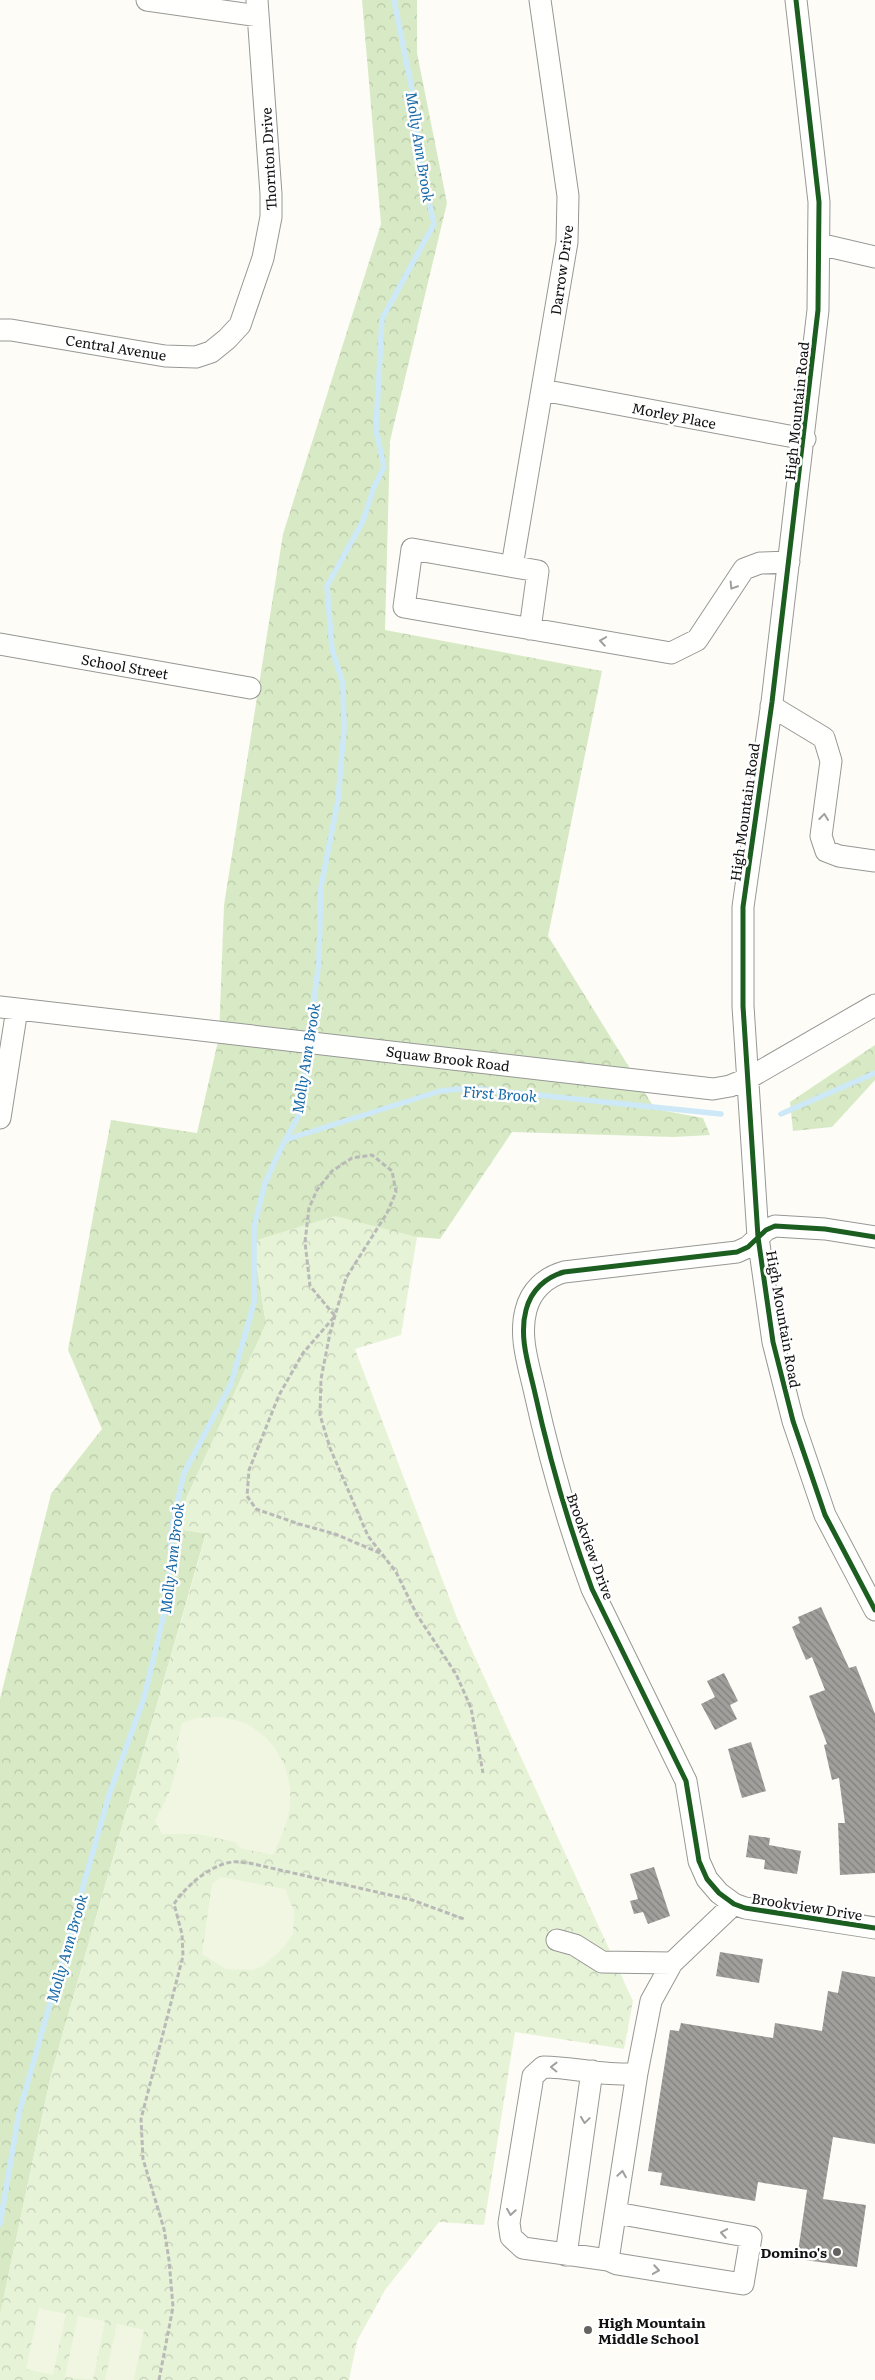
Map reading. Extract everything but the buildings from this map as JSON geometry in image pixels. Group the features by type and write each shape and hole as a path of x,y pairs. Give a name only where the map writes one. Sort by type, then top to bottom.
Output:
{"street":[{"path":"147,0 258,8"},
{"name":"Darrow Drive","path":"512,566 565,260 568,220 568,196 540,0"},
{"name":"High Mountain Road","path":"796,0 819,202 818,310 805,439 743,907 743,1006 758,1238 773,1342 801,1449 825,1515 875,1610"},
{"name":"Thornton Drive","path":"227,339 240,325 263,258 271,217 258,8"},
{"path":"819,244 875,257"},
{"name":"Central Avenue","path":"0,330 11,330 165,356 196,357 211,352 227,339"},
{"name":"Morley Place","path":"542,390 805,439"},
{"path":"530,629 538,571 412,549 404,607 530,629 671,653 697,640 744,569 760,563 789,562"},
{"name":"School Street","path":"0,644 250,688"},
{"path":"771,706 824,738 831,760 821,836 826,851 839,856 875,861"},
{"name":"Squaw Brook Road","path":"9,1008 713,1088 730,1086 747,1079 875,1005"},
{"path":"0,1118 9,1008"},
{"name":"Brookview Drive","path":"875,1237 825,1228 775,1226 766,1230 748,1247 737,1252 564,1272 552,1275 541,1283 532,1295 526,1308 523,1323 525,1348 546,1443 584,1568 592,1589 686,1781 699,1861 707,1879 719,1893 734,1904 745,1908 875,1928"},
{"path":"608,2260 637,2073 651,2002 672,1963 734,1904"},
{"path":"557,1940 575,1946 602,1962 672,1963"},
{"path":"616,2213 751,2237 743,2284 617,2264 608,2260 523,2248 511,2236 509,2223 533,2076 543,2067 560,2067 622,2075 637,2073"},
{"path":"566,2255 592,2071"}],"path":[{"path":"335,1316 310,1286 305,1242 310,1208 317,1190 332,1171 352,1158 372,1155 392,1171 396,1192 388,1213 346,1278 335,1316 321,1379 320,1415 330,1448 368,1536 396,1572 417,1615 456,1674 471,1708 483,1773"},
{"path":"335,1316 302,1352 279,1394 249,1470 247,1496 256,1509 335,1534 380,1553"},
{"path":"159,2380 173,2307 172,2288 164,2229 143,2159 141,2119 183,1956 182,1934 174,1904 184,1889 210,1871 232,1862 249,1863 412,1900 464,1919"}],"green space":[{"path":"362,0 417,0 417,53 447,203 390,441 385,630 602,671 548,936 655,1109 703,1118 710,1135 674,1137 512,1132 440,1239 417,1237 253,1241 266,1324 187,1497 178,1529 206,1533 51,2075 0,2315 0,1699 51,1494 102,1429 68,1350 111,1120 197,1133 219,1037 224,905 283,534 381,224"},
{"path":"875,1045 875,1080 832,1127 793,1131 790,1102"},
{"path":"335,1216 417,1237 401,1335 355,1349 457,1618 633,2001 624,2049 515,2032 484,2225 439,2222 385,2290 357,2341 349,2380 0,2380 0,2315 51,2075 206,1534 178,1529 187,1497 266,1324 253,1241"},
{"path":"219,1717 245,1723 258,1731 268,1740 284,1764 290,1791 290,1806 284,1829 273,1855 240,1848 235,1842 198,1834 162,1834 155,1821 170,1791 180,1756 176,1748 182,1723 196,1718"},
{"path":"221,1877 285,1889 294,1911 293,1934 285,1946 263,1966 253,1970 226,1969 202,1954 212,1884"},
{"path":"39,2308 66,2314 53,2375 26,2369"},
{"path":"78,2316 105,2321 93,2380 65,2377"},
{"path":"117,2324 144,2330 134,2380 105,2380"}],"waterway":[{"name":"Molly Ann Brook","path":"0,2224 19,2113 109,1795 144,1698 168,1597 172,1525 184,1473 231,1384 254,1303 254,1227 265,1183 300,1113 319,960 321,887 338,800 344,730 343,684 332,649 327,586 363,521 374,487 384,467 376,430 382,319 434,224 418,153 415,105 394,0"},
{"name":"First Brook","path":"781,1114 875,1073"},
{"name":"First Brook","path":"285,1140 440,1091 469,1088 721,1114"}],"cycle path":[{"path":"796,0 819,202 818,310 772,702 743,907 743,1006 758,1237 773,1342 793,1421 825,1515 875,1610"},
{"path":"875,1237 825,1229 775,1226 766,1230 748,1247 737,1252 564,1272 551,1277 535,1291 528,1303 523,1330 527,1359 546,1440 575,1540 592,1589 686,1781 699,1861 707,1879 719,1893 734,1904 745,1908 875,1928"}],"place":[{"name":"Domino's","path":"837,2252"},
{"name":"High Mountain Middle School","path":"588,2330"}]}
